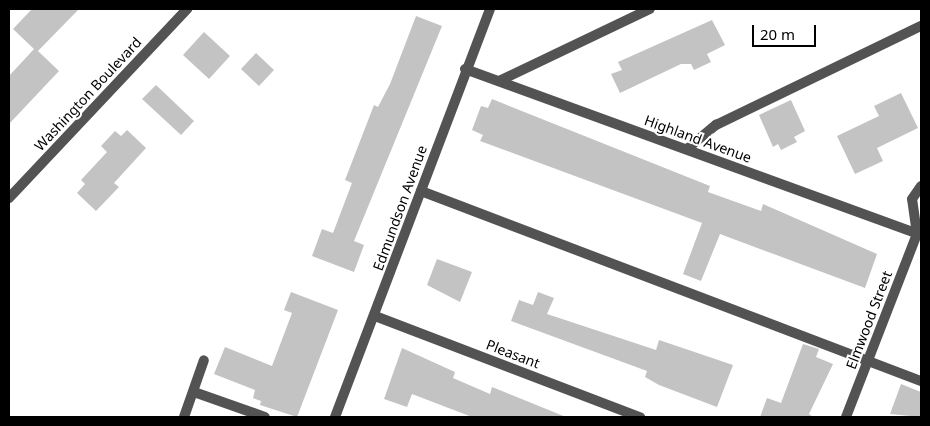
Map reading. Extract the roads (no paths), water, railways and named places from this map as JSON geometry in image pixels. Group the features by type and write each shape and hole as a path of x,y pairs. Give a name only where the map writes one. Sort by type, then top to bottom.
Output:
{"street":[{"name":"Washington Boulevard","path":"9,198 186,9"},
{"name":"Edmundson Avenue","path":"335,417 375,316 464,69 490,9"},
{"path":"499,81 650,9"},
{"path":"686,149 716,125 921,26"},
{"name":"Highland Avenue","path":"464,69 919,234"},
{"path":"919,234 912,199 921,186"},
{"path":"421,191 921,381"},
{"name":"Elmwood Street","path":"846,417 919,234"},
{"name":"Pleasant","path":"375,316 640,417"},
{"path":"184,417 204,360"},
{"path":"194,392 265,417"}]}
